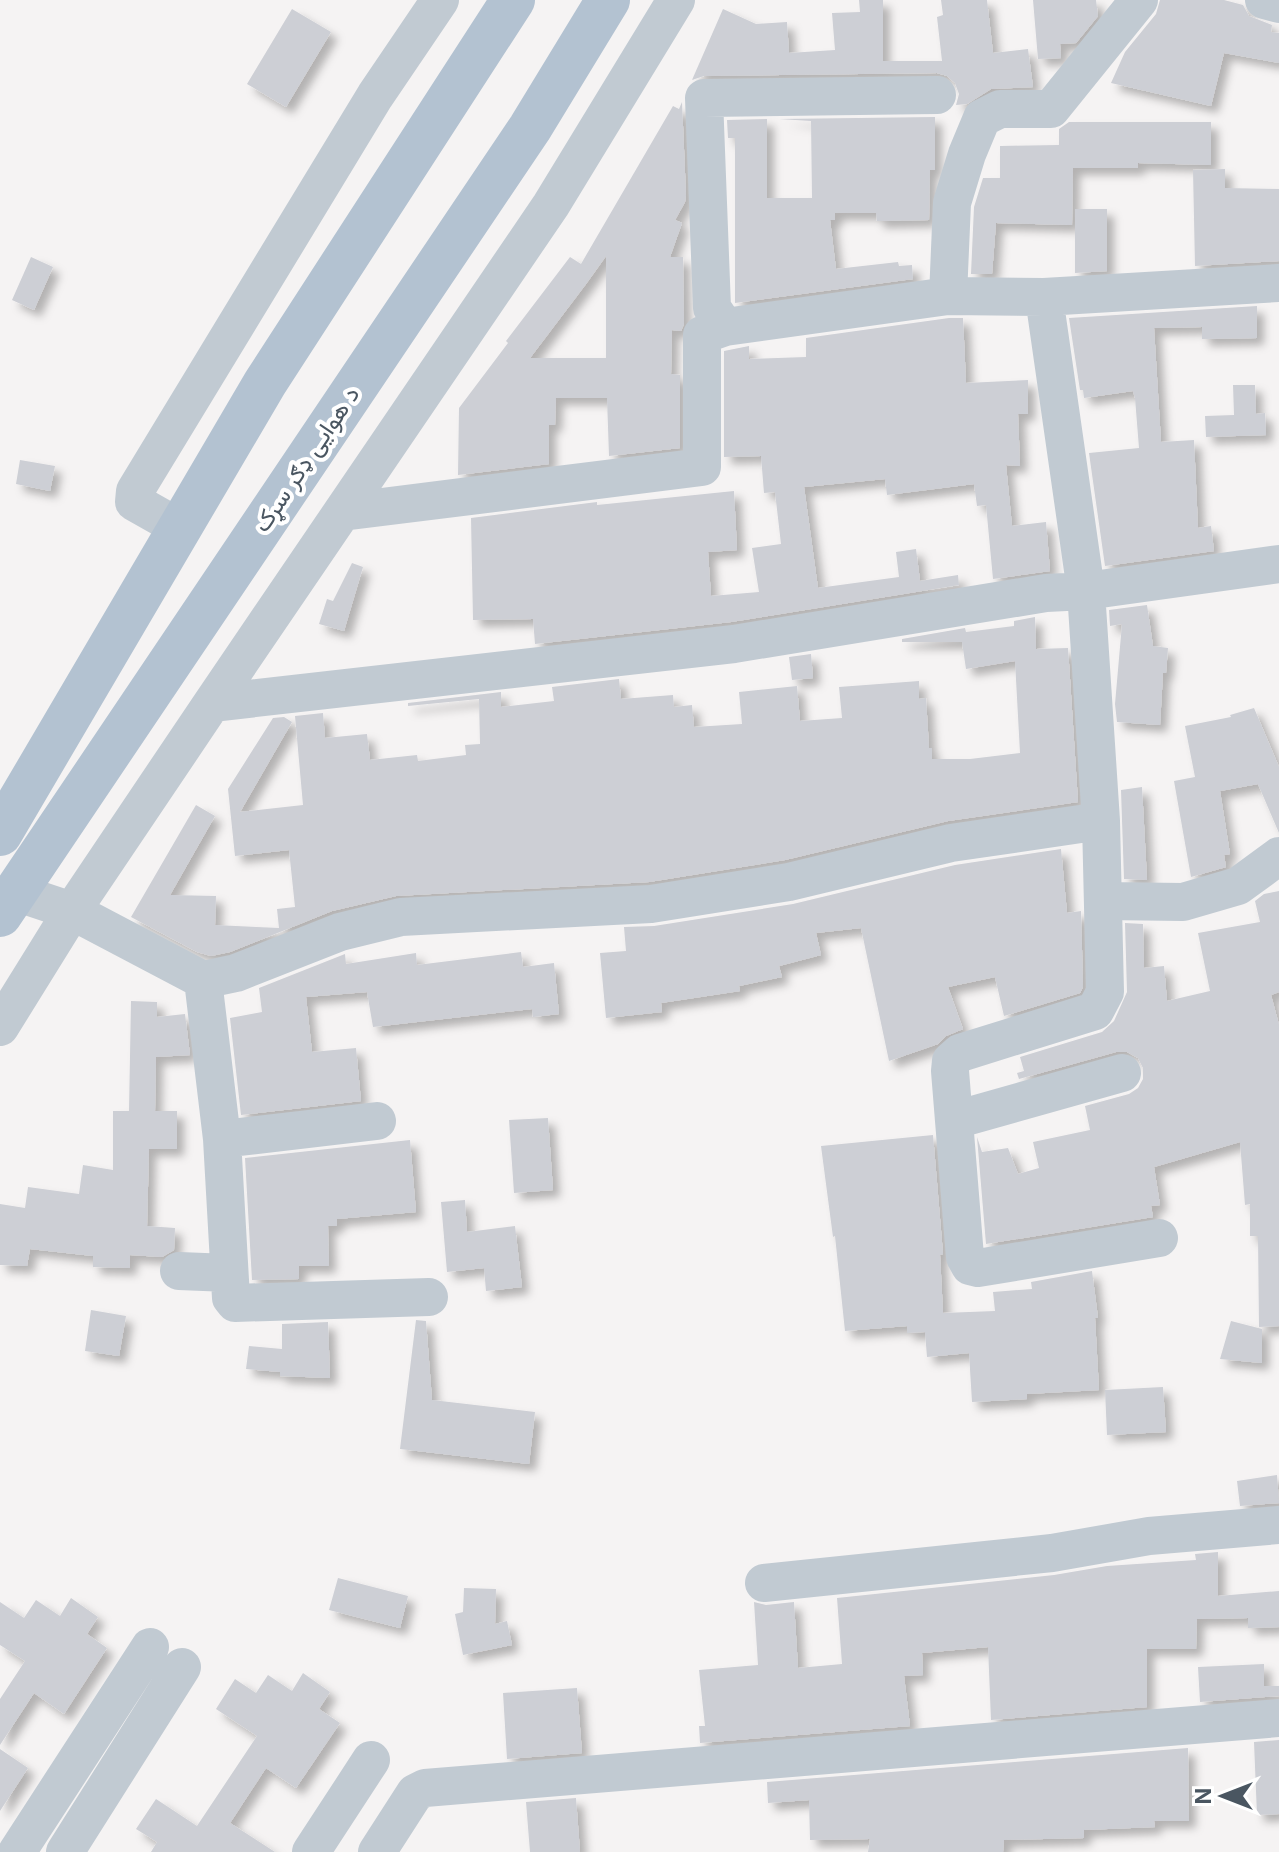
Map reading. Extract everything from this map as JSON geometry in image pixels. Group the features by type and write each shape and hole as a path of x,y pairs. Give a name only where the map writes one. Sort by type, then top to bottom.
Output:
{"main road":[{"path":"0,834 265,383 513,0"},
{"name":"د هوایی ډګر سړک","path":"7,904 530,128 608,0"}],"street":[{"path":"180,528 134,502 135,491 375,96 440,0"},
{"path":"0,1027 72,911 551,205 676,0"},
{"path":"948,296 952,203 982,118 1000,109 1051,109 1139,0"},
{"path":"1264,0 1279,4"},
{"path":"725,327 712,308 704,98 937,95"},
{"path":"342,512 702,467 702,335 725,327 948,296 1044,297 1279,283"},
{"path":"1044,297 1086,591 1101,821 1106,981 1101,1003 1095,1011 960,1053 951,1061 965,1257 970,1266 978,1268 1159,1238"},
{"path":"212,703 734,644 1046,593 1086,591 1279,564"},
{"path":"7,904 72,911 203,980 236,973 340,932 401,917 651,904 789,882 951,843 1101,821"},
{"path":"1103,901 1183,902 1238,886 1279,856"},
{"path":"203,980 222,1139 231,1298 235,1303 429,1297"},
{"path":"955,1120 1122,1073"},
{"path":"222,1139 377,1121"},
{"path":"179,1271 229,1273"},
{"path":"764,1583 1052,1553 1149,1536 1279,1525"},
{"path":"17,1852 150,1647"},
{"path":"65,1852 182,1667"},
{"path":"377,1852 415,1793 425,1788 1279,1718"},
{"path":"311,1852 371,1760"}],"building":[{"path":"859,0 883,0 883,61 942,61 937,17 943,15 941,0 987,0 993,53 1028,49 1033,87 991,89 967,104 956,105 959,94 955,83 937,73 704,76 692,80 723,9 756,24 787,22 789,53 835,50 832,13 860,12"},
{"path":"1033,0 1096,0 1098,16 1076,43 1060,44 1061,58 1038,59"},
{"path":"1160,0 1224,0 1243,5 1249,16 1272,25 1271,32 1279,33 1279,63 1224,53 1211,106 1111,83 1125,52 1156,14"},
{"path":"292,9 331,32 286,107 247,84"},
{"path":"682,102 686,196 675,220 682,223 670,257 683,257 684,324 681,331 672,330 671,374 680,375 680,448 609,456 607,398 556,398 555,425 549,425 549,464 458,475 459,408 570,257 581,264 673,106 679,109","holes":["606,256 606,358 530,358"]},
{"path":"935,117 935,170 930,170 929,220 877,221 876,213 835,213 835,220 830,220 836,269 898,262 899,266 912,265 913,279 735,303 735,138 728,138 727,120 767,119 767,198 812,198 811,121 779,119"},
{"path":"1069,122 1211,122 1211,165 1138,163 1138,168 1073,168 1072,225 996,223 992,274 971,274 974,207 983,178 1000,178 1000,146 1059,145 1059,129"},
{"path":"1225,169 1225,188 1279,189 1279,261 1195,266 1193,170"},
{"path":"1075,209 1107,209 1107,271 1075,273"},
{"path":"31,257 53,267 34,310 12,300"},
{"path":"1257,306 1257,338 1202,339 1202,327 1154,328 1161,442 1194,440 1198,528 1211,526 1214,551 1105,566 1089,453 1139,448 1135,398 1133,391 1084,398 1083,390 1080,390 1069,318"},
{"path":"963,318 966,383 1028,380 1028,414 1018,414 1020,466 1006,465 1012,526 1046,522 1050,571 993,579 986,505 977,506 974,484 887,495 885,479 804,487 818,588 899,577 896,552 916,549 920,581 958,575 959,585 731,622 535,644 533,619 473,620 471,518 597,502 597,505 734,491 737,550 708,552 711,596 759,592 752,548 781,544 775,492 764,493 761,456 724,457 724,351 749,346 749,359 806,357 806,338"},
{"path":"1233,385 1255,385 1256,414 1265,413 1266,435 1206,437 1205,416 1234,415"},
{"path":"20,460 55,466 50,491 16,484"},
{"path":"352,563 363,567 344,631 319,624 327,599 333,601"},
{"path":"1147,605 1153,646 1168,648 1160,725 1117,722 1115,704 1122,624 1110,626 1109,610"},
{"path":"1035,617 1036,649 1068,648 1078,802 948,821 785,860 649,882 396,896 332,911 230,952 211,956 197,952 131,917 196,805 215,816 170,895 216,896 215,925 279,928 277,909 295,907 289,850 235,856 228,789 273,718 284,717 292,722 240,812 303,805 295,716 323,713 325,738 367,734 370,760 417,755 418,761 466,755 465,745 480,744 479,699 408,706 408,703 501,692 501,707 554,701 552,687 619,679 621,699 673,695 674,707 692,705 694,727 742,724 739,692 797,686 800,721 842,718 839,687 919,681 919,699 926,698 932,759 970,759 1020,753 1015,661 966,669 962,642 902,642 902,639 965,628 966,632 1014,626 1014,621"},
{"path":"811,654 813,678 792,680 789,657"},
{"path":"1254,708 1279,767 1279,833 1258,784 1220,791 1230,854 1224,855 1226,867 1191,877 1174,781 1195,777 1185,726 1231,717"},
{"path":"1142,787 1147,880 1124,879 1121,790"},
{"path":"1061,849 1067,913 1081,911 1083,987 1080,993 1004,1016 995,977 948,987 963,1029 946,1036 938,1044 889,1061 861,928 816,933 821,955 779,966 782,977 739,986 740,991 661,1003 662,1012 606,1018 600,953 626,951 624,927 654,926 793,904 955,865"},
{"path":"1279,891 1279,992 1271,995 1279,1025 1279,1326 1259,1327 1258,1236 1250,1236 1250,1204 1245,1205 1240,1142 1154,1167 1160,1205 1151,1206 1153,1217 986,1244 977,1137 982,1152 1008,1148 1018,1174 1039,1168 1033,1142 1090,1130 1085,1106 1129,1094 1138,1088 1143,1079 1143,1068 1138,1058 1127,1052 1116,1052 1019,1079 1017,1073 1024,1071 1020,1057 1102,1032 1114,1021 1127,992 1125,923 1143,924 1144,968 1164,966 1167,1001 1210,991 1198,933 1260,922 1255,901 1264,894"},
{"path":"521,952 523,967 554,963 559,1014 533,1017 532,1009 373,1027 367,992 306,997 312,1052 356,1048 361,1101 241,1115 230,1018 262,1012 259,988 345,954 346,964 416,953 417,965"},
{"path":"131,1001 157,1002 157,1017 185,1014 190,1055 156,1057 155,1111 177,1111 177,1149 149,1149 147,1226 175,1228 174,1250 162,1257 130,1255 130,1268 93,1267 93,1256 30,1249 27,1266 0,1265 0,1204 25,1208 28,1187 79,1194 83,1165 113,1170 113,1111 129,1111"},
{"path":"548,1118 553,1190 514,1193 509,1120"},
{"path":"933,1135 943,1254 940,1255 943,1313 995,1311 993,1292 1032,1289 1031,1282 1092,1271 1098,1318 1095,1318 1099,1390 1027,1394 1027,1399 972,1402 969,1353 927,1357 925,1332 907,1333 907,1326 845,1331 821,1146"},
{"path":"410,1140 416,1212 337,1219 337,1226 328,1226 329,1266 299,1266 299,1279 252,1280 245,1158"},
{"path":"465,1200 467,1232 515,1226 522,1287 486,1291 484,1268 447,1272 441,1202"},
{"path":"91,1310 126,1316 119,1356 85,1351"},
{"path":"416,1320 426,1321 432,1400 535,1412 529,1464 400,1449"},
{"path":"1231,1321 1262,1329 1262,1363 1220,1359"},
{"path":"328,1322 330,1378 280,1376 280,1372 246,1369 249,1346 282,1349 282,1324"},
{"path":"1163,1387 1166,1432 1107,1435 1105,1390"},
{"path":"1277,1475 1279,1503 1240,1506 1237,1481"},
{"path":"1218,1552 1218,1596 1279,1591 1279,1627 1248,1628 1248,1618 1197,1619 1196,1649 1147,1649 1147,1707 991,1720 988,1647 922,1653 923,1675 904,1676 910,1726 700,1743 699,1726 705,1726 699,1670 758,1665 754,1602 766,1605 794,1602 798,1668 842,1664 837,1598 1054,1575 1107,1566 1196,1560 1195,1554"},
{"path":"338,1578 408,1596 400,1628 329,1610"},
{"path":"464,1588 496,1589 495,1624 507,1621 512,1645 463,1655 455,1614 463,1612"},
{"path":"71,1598 98,1617 87,1634 107,1648 64,1714 34,1693 0,1745 0,1699 25,1661 0,1645 0,1602 24,1618 36,1600 60,1616"},
{"path":"1264,1664 1264,1686 1279,1686 1279,1696 1200,1702 1198,1667"},
{"path":"303,1673 330,1692 319,1709 340,1723 296,1788 266,1768 230,1823 275,1852 151,1852 157,1842 136,1829 156,1799 197,1826 257,1736 216,1709 235,1679 256,1693 268,1675 292,1691"},
{"path":"577,1688 582,1753 507,1759 503,1693"},
{"path":"1279,1740 1279,1814 1257,1815 1254,1742"},
{"path":"1188,1748 1189,1821 1154,1821 1155,1827 1084,1830 1084,1838 1004,1840 1003,1852 868,1852 870,1839 810,1840 809,1800 768,1803 767,1782"},
{"path":"0,1749 28,1768 0,1811"},
{"path":"576,1798 580,1852 530,1852 526,1802"}]}
